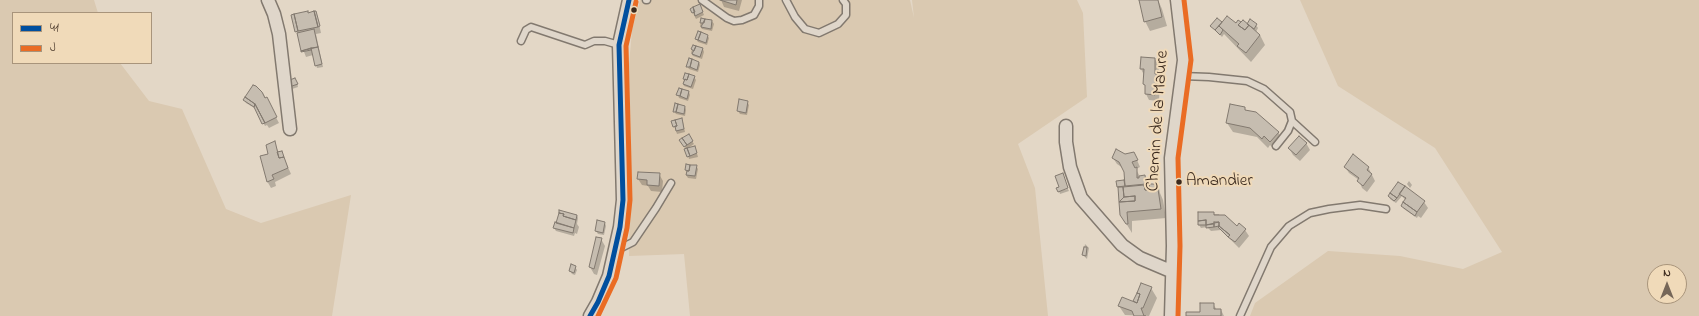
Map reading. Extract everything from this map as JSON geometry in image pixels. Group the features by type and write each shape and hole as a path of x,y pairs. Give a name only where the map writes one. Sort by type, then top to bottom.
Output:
{"street":[{"path":"268,0 274,14 279,34 290,129"},
{"path":"590,316 598,302 609,276 615,252 623,200 619,45 629,0"},
{"name":"Chemin de la Maure","path":"1171,316 1173,272 1171,158 1184,60 1177,0"},
{"path":"1066,126 1066,142 1070,167 1081,198 1122,245 1140,258 1173,272"}],"lane":[{"path":"702,0 727,18 734,21 742,20 754,15 759,6 759,0"},
{"path":"786,0 795,16 805,29 819,33 838,24 846,15 846,4 843,0"},
{"path":"521,41 526,30 531,27 585,45 594,41 605,41 619,45"},
{"path":"1182,76 1247,81 1264,89 1290,112 1292,121 1288,131 1276,146"},
{"path":"1292,121 1315,142"},
{"path":"615,252 633,242 671,183"},
{"path":"1240,316 1271,247 1289,226 1310,213 1329,208 1360,205 1386,209"}],"shaded area":[{"path":"0,0 94,0 98,12 12,12 12,64 121,64 149,101 182,109 226,209 261,223 351,195 332,316 0,316"},
{"path":"640,0 910,0 914,18 912,0 1077,0 1083,13 1087,97 1018,144 1035,188 1048,316 690,316 684,254 629,256 631,146 629,65 632,30"},
{"path":"1300,0 1699,0 1699,316 1250,316 1255,303 1328,251 1400,256 1463,269 1502,252 1435,148 1338,86"}],"building":[{"path":"720,0 737,0 736,5"},
{"path":"1139,0 1158,0 1162,17 1144,22"},
{"path":"700,4 703,12 695,16 693,7"},
{"path":"693,7 695,12 692,13 690,9"},
{"path":"308,11 308,13 314,11 318,27 298,31 294,14"},
{"path":"314,11 316,11 320,26 318,27"},
{"path":"294,14 298,31 295,32 291,15"},
{"path":"1227,16 1236,23 1238,20 1241,22 1238,25 1245,30 1249,25 1260,35 1246,53 1237,46 1239,44 1219,26"},
{"path":"701,18 705,19 704,23 700,23"},
{"path":"1217,18 1222,22 1215,30 1210,26"},
{"path":"705,19 712,20 711,29 701,27"},
{"path":"1250,19 1257,24 1254,29 1247,24"},
{"path":"1243,20 1249,25 1245,30 1238,25"},
{"path":"1219,26 1223,30 1220,35 1215,30"},
{"path":"314,29 318,47 301,51 297,33"},
{"path":"698,31 701,32 698,40 695,39"},
{"path":"701,32 708,35 706,43 698,40"},
{"path":"693,45 696,46 694,51 691,49"},
{"path":"696,46 703,48 700,57 692,54"},
{"path":"318,47 322,64 315,66 311,48"},
{"path":"311,48 311,50 301,52 301,51"},
{"path":"1141,57 1155,58 1155,74 1157,74 1155,95 1145,94 1145,85 1143,84 1144,69 1140,69"},
{"path":"689,58 692,59 690,67 686,67"},
{"path":"692,59 699,62 697,70 690,67"},
{"path":"685,73 689,74 687,80 683,79"},
{"path":"689,74 695,76 691,87 683,84 685,79 687,80"},
{"path":"295,78 298,84 289,87 287,81"},
{"path":"253,85 262,92 265,98 267,97 277,117 265,123 255,104 245,97"},
{"path":"679,88 682,89 680,96 676,95"},
{"path":"682,89 689,91 687,99 680,96"},
{"path":"245,97 255,104 254,107 243,100"},
{"path":"739,99 748,101 746,113 737,111"},
{"path":"675,103 678,104 676,112 673,112"},
{"path":"255,104 265,123 262,124 254,107"},
{"path":"678,104 685,106 684,114 676,112"},
{"path":"1230,104 1245,107 1245,110 1256,112 1279,132 1270,142 1264,136 1262,139 1250,128 1226,123"},
{"path":"682,118 684,129 676,131 675,126 677,126 675,120"},
{"path":"675,120 677,126 673,127 671,121"},
{"path":"689,134 693,141 687,145 682,138"},
{"path":"1299,136 1307,143 1296,155 1288,148"},
{"path":"682,138 687,145 684,147 679,140"},
{"path":"275,141 279,158 284,157 288,168 272,175 274,179 267,182 260,156 268,154 266,145"},
{"path":"695,146 697,153 690,156 687,148"},
{"path":"687,148 690,156 687,157 684,149"},
{"path":"1116,149 1125,154 1134,152 1138,160 1132,162 1135,168 1137,167 1137,178 1145,175 1146,184 1125,186 1124,172 1119,162 1112,158"},
{"path":"282,151 284,157 279,158 277,152"},
{"path":"1353,154 1369,167 1367,170 1372,174 1363,186 1357,181 1359,178 1344,167"},
{"path":"686,164 690,165 689,171 685,170"},
{"path":"690,165 697,165 695,176 686,175 687,171 689,171"},
{"path":"638,172 660,173 659,186 647,185 647,180 637,179"},
{"path":"1063,173 1068,188 1058,192 1056,188 1059,187 1055,176"},
{"path":"1124,180 1125,186 1117,187 1116,181"},
{"path":"1398,182 1405,186 1397,198 1390,193"},
{"path":"1149,184 1150,190 1145,190 1144,185"},
{"path":"1149,184 1158,184 1158,189 1150,190"},
{"path":"1144,185 1145,190 1158,189 1161,209 1127,212 1128,224 1126,224 1120,215 1119,202 1135,201 1135,196 1124,197 1123,187"},
{"path":"1405,186 1425,201 1417,212 1403,202 1406,198 1399,194"},
{"path":"1118,187 1123,187 1124,197 1119,202"},
{"path":"1390,193 1397,198 1394,201 1388,196"},
{"path":"1135,196 1135,201 1119,202 1124,197"},
{"path":"1403,202 1417,212 1415,216 1401,206"},
{"path":"559,210 577,215 576,220 563,216 564,214 559,213"},
{"path":"1198,212 1214,212 1214,215 1225,215 1237,226 1239,223 1246,229 1235,242 1228,237 1230,235 1219,226 1219,222 1206,225 1206,220 1198,221"},
{"path":"559,213 564,214 563,216 576,220 574,228 556,223"},
{"path":"597,220 605,222 603,233 595,231"},
{"path":"1206,220 1206,225 1198,225 1198,221"},
{"path":"555,222 574,228 573,233 553,228"},
{"path":"1214,222 1219,222 1219,226 1214,227"},
{"path":"1214,224 1214,227 1206,228 1206,225"},
{"path":"1219,226 1230,235 1228,237 1218,227"},
{"path":"596,237 602,238 594,269 589,267"},
{"path":"1084,247 1087,247 1086,256 1082,255"},
{"path":"571,264 576,266 574,273 569,271"},
{"path":"1141,283 1152,287 1143,308 1141,308 1144,316 1134,316 1132,311 1118,306 1122,297 1137,303 1140,294 1137,293"},
{"path":"1137,293 1140,294 1137,303 1133,301"},
{"path":"1200,303 1214,303 1214,309 1221,309 1221,316 1186,316 1186,312 1200,312"}],"transit line":[{"name":"41","path":"590,316 598,302 609,276 620,227 623,200 619,45 629,0"},
{"name":"J","path":"1178,316 1180,246 1178,158 1191,60 1184,0"},
{"name":"J","path":"598,316 616,278 627,228 630,200 626,46 636,2"}],"place":[{"name":"Amandier","path":"1179,182"}]}
